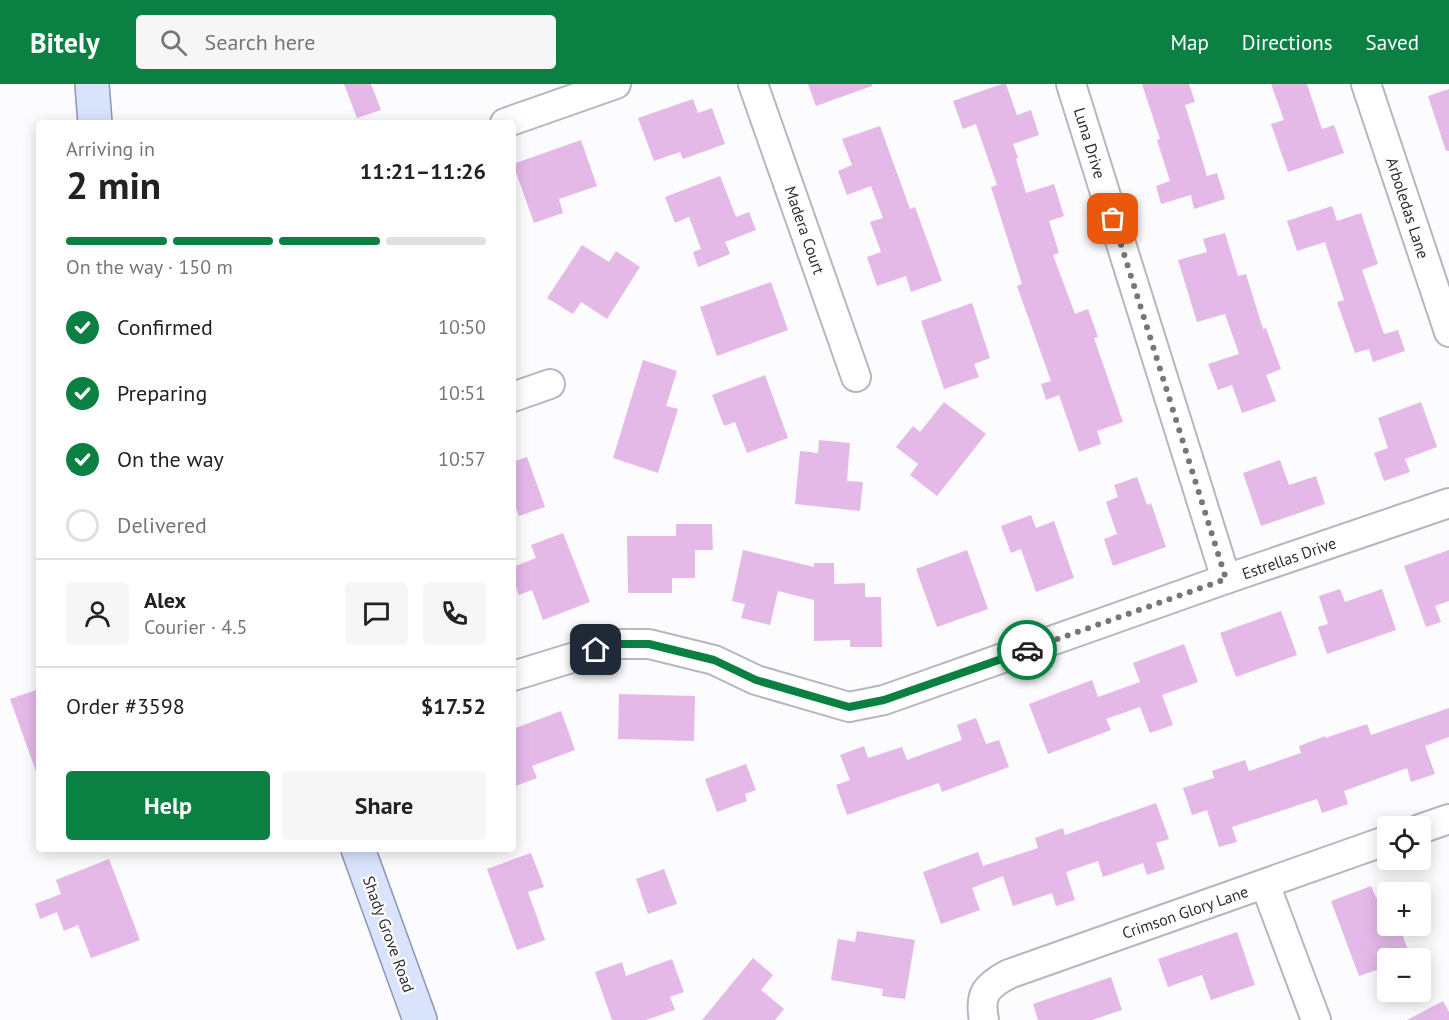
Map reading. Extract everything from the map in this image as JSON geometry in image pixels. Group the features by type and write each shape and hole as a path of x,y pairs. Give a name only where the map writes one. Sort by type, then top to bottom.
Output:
{"main road":[{"path":"92,84 95,120"},
{"name":"Shady Grove Road","path":"359,852 420,1020"}],"street":[{"path":"514,120 616,84"},
{"name":"Madera Court","path":"753,84 856,377"},
{"name":"Luna Drive","path":"1071,84 1226,579"},
{"name":"Arboledas Lane","path":"1366,84 1449,332"},
{"path":"516,396 550,384"},
{"name":"Estrellas Drive","path":"516,675 616,644 649,644 714,660 756,680 849,707 884,700 1449,503"},
{"path":"1431,825 1449,819"},
{"name":"Crimson Glory Lane","path":"984,1020 982,1007 986,989 1009,974 1377,844"},
{"path":"1265,884 1316,1020"}],"building":[{"path":"344,84 371,84 381,110 357,118"},
{"path":"808,84 872,84 872,86 816,106"},
{"path":"1006,84 1017,115 1031,110 1039,135 1013,144 1026,193 1054,184 1064,216 1049,221 1059,253 1053,255 1075,314 1088,309 1098,337 1094,338 1123,422 1097,431 1101,444 1079,452 1059,395 1046,400 1041,384 1051,381 1017,286 1022,284 991,187 997,185 976,124 963,129 953,101"},
{"path":"1142,84 1189,84 1195,102 1185,105 1207,176 1217,173 1225,199 1194,209 1191,195 1161,204 1156,186 1170,181 1157,140 1160,139"},
{"path":"1271,84 1307,84 1322,129 1334,125 1344,153 1288,172 1271,124 1284,120"},
{"path":"1449,89 1449,151 1446,151 1428,96"},
{"path":"693,99 698,113 712,108 725,144 683,159 680,152 654,161 638,118"},
{"path":"880,126 910,209 915,207 942,281 911,292 906,276 877,286 867,257 881,252 870,222 883,218 871,186 847,195 838,171 852,165 842,139"},
{"path":"581,140 597,186 559,199 563,213 534,223 516,172 516,163"},
{"path":"720,176 736,217 749,212 756,230 725,242 730,254 698,267 693,252 701,249 689,217 675,223 665,197"},
{"path":"1332,206 1337,221 1361,213 1378,264 1362,270 1384,334 1398,330 1405,351 1373,362 1369,349 1355,353 1337,302 1344,300 1325,242 1297,251 1287,221"},
{"path":"1225,233 1238,276 1246,274 1263,329 1266,328 1281,369 1266,375 1276,401 1242,413 1232,385 1218,390 1208,364 1239,354 1225,314 1197,322 1178,260 1207,252 1203,239"},
{"path":"582,245 609,262 616,251 640,267 607,319 581,302 573,314 547,298"},
{"path":"771,282 788,330 717,356 700,307"},
{"path":"972,303 990,358 974,364 979,377 944,389 921,321"},
{"path":"643,360 677,371 666,406 678,409 658,473 613,458"},
{"path":"765,375 788,438 747,453 735,422 724,426 712,395"},
{"path":"944,402 986,434 937,496 910,475 918,464 896,447 913,426 920,432"},
{"path":"1421,402 1437,447 1405,459 1410,472 1384,481 1374,453 1388,448 1378,418"},
{"path":"819,440 850,443 847,481 863,482 860,511 795,504 800,451 818,453"},
{"path":"527,457 545,507 519,516 516,508 516,461"},
{"path":"1280,460 1289,485 1316,476 1325,504 1261,526 1243,473"},
{"path":"1137,477 1147,505 1151,503 1166,547 1113,566 1104,539 1117,534 1106,502 1118,497 1114,485"},
{"path":"1031,515 1036,528 1054,521 1074,578 1036,592 1021,549 1011,553 1001,526"},
{"path":"676,524 712,524 713,550 695,550 695,578 672,578 672,593 628,593 627,536 676,536"},
{"path":"563,533 590,602 543,620 532,590 519,595 516,586 516,566 536,558 531,545"},
{"path":"743,550 814,567 814,563 834,563 834,584 865,583 865,597 881,597 882,647 850,647 850,640 814,641 814,600 778,591 770,625 741,618 745,604 732,601"},
{"path":"967,550 988,609 937,627 916,569"},
{"path":"1449,550 1449,601 1435,606 1441,622 1426,627 1404,566"},
{"path":"1340,589 1345,602 1382,589 1396,630 1327,654 1318,627 1328,624 1319,596"},
{"path":"1281,611 1297,655 1236,677 1220,633"},
{"path":"1184,644 1198,682 1162,695 1173,725 1150,733 1140,707 1106,719 1111,730 1048,754 1029,704 1092,680 1098,697 1140,682 1133,663"},
{"path":"36,690 36,771 10,699"},
{"path":"619,694 695,696 694,741 618,739"},
{"path":"1449,708 1449,737 1425,746 1435,774 1411,782 1407,768 1344,791 1348,804 1322,813 1317,799 1232,827 1237,842 1219,847 1207,810 1192,815 1183,788 1214,778 1212,771 1245,760 1249,771 1301,753 1299,746 1325,736 1325,738 1367,724 1371,735"},
{"path":"561,711 575,750 532,766 537,778 516,786 516,728"},
{"path":"976,718 986,744 999,740 1009,767 942,792 939,783 847,815 836,785 850,780 840,755 864,746 868,758 902,747 907,760 962,740 957,725"},
{"path":"746,764 756,790 745,794 747,801 717,812 705,779"},
{"path":"1156,803 1169,839 1156,843 1165,869 1147,875 1143,863 1103,877 1098,861 1066,872 1075,900 1056,906 1052,893 1013,906 1003,876 972,888 980,910 941,924 923,872 978,852 983,866 1038,848 1035,838 1063,828 1065,835"},
{"path":"531,853 544,887 528,892 545,940 517,950 487,869"},
{"path":"109,859 140,940 91,958 78,925 64,931 57,912 40,919 35,904 61,894 56,880"},
{"path":"664,869 677,904 648,914 636,879"},
{"path":"1371,886 1377,898 1377,936 1403,936 1407,948 1377,948 1377,970 1359,976 1331,901"},
{"path":"857,931 915,940 905,999 882,996 883,989 831,980 838,939 855,942"},
{"path":"1237,932 1255,985 1211,1000 1202,975 1168,987 1158,959"},
{"path":"753,958 773,975 761,990 784,1009 775,1020 702,1020"},
{"path":"672,959 684,992 670,997 675,1010 646,1020 612,1020 595,972 622,962 626,976"},
{"path":"1111,977 1122,1010 1092,1020 1038,1020 1033,1004"},
{"path":"1443,1001 1449,1012 1449,1020 1407,1020"}],"way so far":[{"path":"1027,650 1226,579 1113,219"}],"route":[{"path":"596,650 616,644 649,644 678,650 714,660 756,680 849,707 884,700 1027,650"}]}
